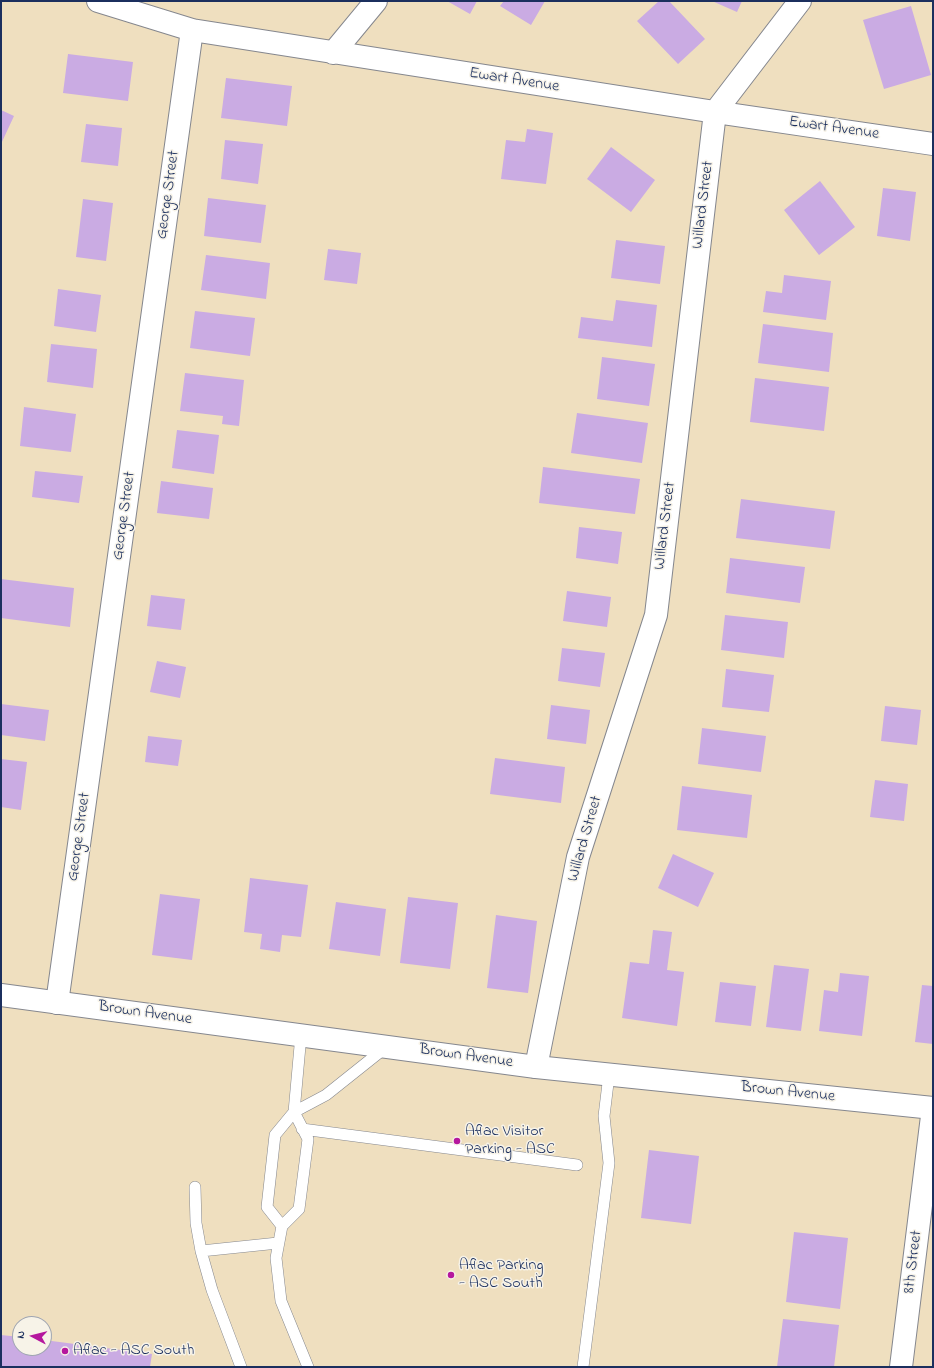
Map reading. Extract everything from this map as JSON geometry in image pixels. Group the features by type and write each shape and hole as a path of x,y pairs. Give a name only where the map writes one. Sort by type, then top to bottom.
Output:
{"street":[{"name":"Ewart Avenue","path":"98,1 192,30 715,112 933,144"},
{"path":"333,53 376,1"},
{"path":"715,112 800,1"},
{"name":"George Street","path":"57,1003 192,30"},
{"name":"Willard Street","path":"536,1066 578,857 656,615 715,112"},
{"name":"Brown Avenue","path":"1,995 386,1047 609,1075 933,1108"},
{"name":"8th Street","path":"902,1367 933,1108"}],"lane":[{"path":"301,1035 294,1112 308,1139 299,1208 282,1226 276,1258 281,1301 308,1367"},
{"path":"282,1226 267,1207 275,1135 294,1112 326,1095 386,1047"},
{"path":"583,1367 609,1164 604,1116 609,1075"},
{"path":"302,1129 577,1165"},
{"path":"195,1187 196,1223 201,1251 212,1290 241,1367"},
{"path":"201,1251 278,1243"}],"building":[{"path":"447,1 477,1 470,14"},
{"path":"504,1 545,1 531,25 500,6"},
{"path":"659,1 669,1 705,39 678,64 637,21"},
{"path":"712,1 742,1 737,12"},
{"path":"911,6 931,75 884,89 863,20"},
{"path":"68,54 133,62 128,101 63,93"},
{"path":"226,78 292,86 287,126 221,118"},
{"path":"1,110 14,116 1,144"},
{"path":"86,124 122,128 118,166 81,162"},
{"path":"527,129 553,133 546,184 501,179 506,140 525,142"},
{"path":"225,140 263,144 258,184 221,179"},
{"path":"611,147 655,180 631,212 587,179"},
{"path":"820,181 855,227 819,255 784,210"},
{"path":"883,188 916,192 910,241 877,236"},
{"path":"208,198 266,205 261,243 204,236"},
{"path":"83,199 113,203 106,261 76,257"},
{"path":"616,240 665,246 660,284 611,278"},
{"path":"328,249 361,253 357,284 324,280"},
{"path":"206,255 270,263 266,299 201,290"},
{"path":"784,275 831,281 826,320 763,312 766,291 782,293"},
{"path":"58,289 101,295 96,332 54,326"},
{"path":"616,300 657,305 652,347 578,338 581,317 613,321"},
{"path":"195,311 255,318 250,356 190,348"},
{"path":"763,324 833,333 829,372 758,363"},
{"path":"51,344 97,349 93,388 47,382"},
{"path":"602,357 655,364 649,406 597,399"},
{"path":"185,373 244,380 239,426 222,424 223,416 180,411"},
{"path":"755,378 829,387 824,431 750,422"},
{"path":"24,407 76,414 71,452 20,446"},
{"path":"577,413 648,423 642,463 571,453"},
{"path":"177,430 219,435 214,474 172,468"},
{"path":"543,467 640,479 635,514 539,503"},
{"path":"35,471 83,476 79,503 32,497"},
{"path":"161,481 213,488 209,519 157,513"},
{"path":"741,499 835,511 830,549 736,538"},
{"path":"579,527 622,532 618,564 576,558"},
{"path":"730,558 805,567 800,603 726,593"},
{"path":"1,579 74,588 70,627 1,618"},
{"path":"567,591 611,597 607,627 563,621"},
{"path":"151,595 185,599 181,630 147,626"},
{"path":"725,615 788,622 784,658 721,650"},
{"path":"562,648 605,653 600,687 558,681"},
{"path":"157,661 186,667 180,698 150,692"},
{"path":"726,669 774,675 769,712 722,707"},
{"path":"1,704 49,710 45,741 1,735"},
{"path":"551,705 590,710 586,744 547,739"},
{"path":"885,706 921,710 917,745 881,741"},
{"path":"702,728 766,736 761,772 698,764"},
{"path":"148,736 182,740 178,766 145,762"},
{"path":"495,758 565,767 561,803 490,794"},
{"path":"1,759 27,762 21,810 1,807"},
{"path":"875,780 908,784 904,821 870,817"},
{"path":"682,786 752,795 747,838 677,830"},
{"path":"673,854 714,873 698,907 658,888"},
{"path":"250,878 308,885 301,937 282,935 280,952 260,949 262,934 244,932"},
{"path":"160,894 200,899 192,960 152,955"},
{"path":"408,897 458,903 450,969 400,963"},
{"path":"336,902 386,909 380,956 329,949"},
{"path":"496,915 537,921 528,993 487,988"},
{"path":"653,930 672,932 667,970 684,972 677,1026 622,1018 630,962 649,964"},
{"path":"774,965 809,969 801,1031 766,1027"},
{"path":"840,973 869,976 862,1036 819,1031 824,990 838,992"},
{"path":"720,982 756,986 751,1026 715,1022"},
{"path":"922,985 933,986 933,1044 915,1042"},
{"path":"649,1150 699,1156 691,1224 641,1218"},
{"path":"794,1232 848,1238 840,1309 786,1302"},
{"path":"783,1319 839,1325 834,1367 777,1367"},
{"name":"Aflac - ASC South","path":"1,1335 12,1336 12,1356 52,1356 52,1341 152,1354 150,1367 1,1367"}],"place":[{"name":"Aflac Visitor Parking - ASC","path":"457,1141"},
{"name":"Aflac Parking - ASC South","path":"451,1275"},
{"name":"Aflac - ASC South","path":"65,1351"}]}
